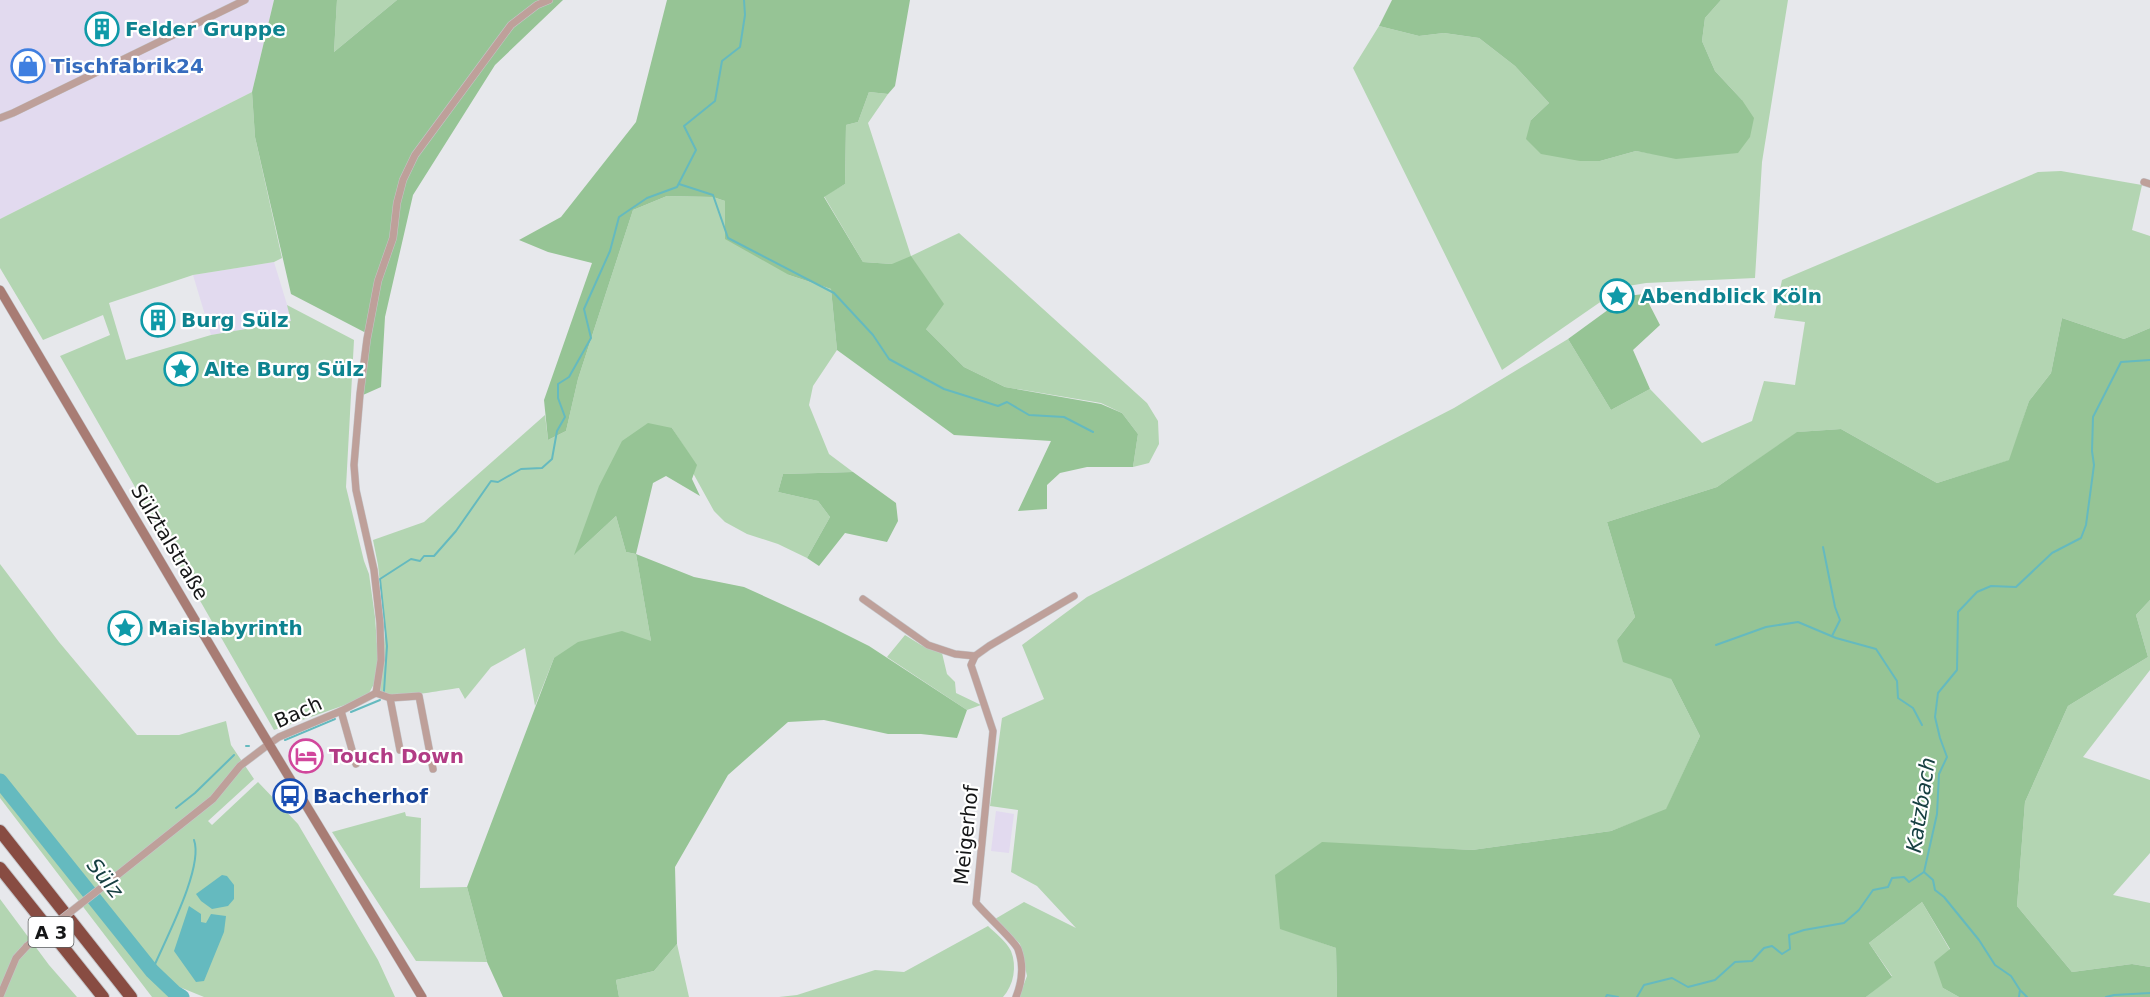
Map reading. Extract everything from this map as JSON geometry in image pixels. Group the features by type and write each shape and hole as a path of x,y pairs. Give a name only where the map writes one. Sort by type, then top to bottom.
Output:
{"highway":[{"name":"A 3","path":"0,831 131,997"},
{"name":"A 3","path":"0,868 103,997"}],"main road":[{"name":"Sülztalstraße","path":"0,290 268,744 422,997"}],"street":[{"path":"0,118 245,0"},
{"path":"433,769 419,696 390,698 376,693 381,660 380,623 374,570 356,490 354,465 367,339 378,281 393,238 400,191 416,154 511,25 537,5 549,0"},
{"path":"863,599 928,645 955,654 975,656 1074,596"},
{"name":"Meigerhof","path":"975,656 971,665 993,731 976,903 1018,948 1022,974 1016,997"},
{"name":"Bach","path":"0,996 16,958 27,946 213,799 240,766 279,737 341,711 376,693"},
{"path":"390,698 400,750"},
{"name":"Bach","path":"341,711 356,764"}],"shaded area":[{"path":"0,0 274,0 252,92 0,219"},
{"name":"Burg Sülz","path":"274,262 292,321 211,335 193,275"},
{"path":"996,811 1014,814 1009,853 991,851"}],"green space":[{"path":"274,0 337,0 334,52 397,0 563,0 495,65 413,195 385,317 381,387 363,395 368,334 291,294 255,137 252,92"},
{"path":"337,0 397,0 334,52"},
{"path":"667,0 910,0 895,86 888,94 869,92 858,122 846,125 845,184 824,197 863,262 892,264 911,256 944,304 926,329 964,367 1005,387 1101,404 1122,413 1138,434 1133,467 1087,467 1060,473 1047,485 1047,509 1018,511 1051,441 954,435 837,350 831,289 789,275 725,239 725,201 713,197 667,196 633,210 578,379 566,431 548,440 544,400 592,263 548,252 519,240 561,217 636,122"},
{"path":"1392,0 1721,0 1705,18 1702,41 1715,71 1742,100 1754,118 1750,137 1738,153 1676,159 1636,151 1600,161 1580,161 1541,154 1526,139 1531,120 1549,103 1515,66 1479,38 1444,33 1419,36 1379,26"},
{"path":"1721,0 1788,0 1762,162 1755,278 1646,283 1622,287 1502,370 1353,68 1379,26 1419,36 1444,33 1479,38 1515,66 1549,103 1531,120 1600,161 1636,151 1654,154 1742,100 1715,71 1702,41 1705,18"},
{"path":"252,92 255,137 282,258 274,262 193,275 109,303 126,360 211,335 291,321 287,305 354,340 346,487 369,574 378,658 374,684 369,693 359,700 274,730 60,356 110,335 103,315 43,340 0,268 0,219"},
{"path":"869,92 888,94 868,123 911,256 959,233 1147,403 1158,421 1159,444 1149,463 1133,467 1138,434 1122,413 1101,403 1005,387 964,367 926,329 892,264 863,262 824,196 845,184 846,125 858,122"},
{"path":"2061,171 2142,185 2132,230 2150,236 2150,328 2124,339 2062,318 2051,373 2029,401 2010,460 1937,483 1841,429 1798,432 1717,487 1607,522 1635,617 1617,640 1671,679 1700,736 1666,810 1611,831 1472,850 1321,843 1280,928 1336,948 1337,997 1019,997 1027,976 1020,944 995,919 1024,902 1076,928 1037,886 1011,872 1018,810 990,806 1002,718 1044,699 1022,645 1087,597 1454,408 1568,339 1611,410 1650,389 1702,443 1752,421 1764,381 1795,385 1805,322 1774,318 1782,280 2038,172"},
{"path":"667,196 713,197 725,201 789,275 831,289 837,350 813,386 809,405 829,454 853,472 783,474 778,492 818,501 830,517 807,558 778,544 747,534 725,522 714,511 693,473 696,465 672,428 575,554 616,516 626,552 636,554 651,641 554,658 535,706 525,648 491,667 465,699 459,688 406,695 387,694 380,691 385,632 373,540 424,522 545,415 548,440 566,431 578,379 633,210"},
{"path":"1644,294 1660,325 1633,350 1650,389 1611,410 1568,339 1627,296"},
{"path":"2062,318 2124,339 2150,328 2150,600 2136,615 2148,657 2068,706 2025,802 2017,906 2072,972 2132,964 2150,967 2150,997 1959,997 1943,988 1934,962 1950,949 1922,902 1869,943 1892,977 1866,997 1337,997 1336,948 1280,929 1275,875 1322,842 1472,850 1611,831 1666,809 1700,736 1671,679 1623,662 1617,640 1635,617 1607,522 1717,487 1797,432 1841,429 1937,483 2009,460 2029,401 2051,373"},
{"path":"648,423 672,428 697,465 692,479 700,496 666,476 653,483 636,554 626,552 616,516 574,555 599,486 622,441"},
{"path":"853,472 896,503 898,521 887,542 845,533 819,566 807,558 830,517 818,501 778,492 783,474"},
{"path":"636,554 694,577 744,587 823,623 869,646 967,710 957,738 921,734 888,734 824,720 788,722 728,775 675,867 677,944 654,971 616,980 619,997 503,997 487,962 467,887 554,658 578,642 622,631 651,641"},
{"path":"0,564 59,642 137,735 179,735 226,721 231,745 254,779 208,821 212,825 258,782 298,824 378,960 395,997 204,997 177,986 178,997 152,997 0,798"},
{"path":"2150,600 2150,670 2083,757 2150,780 2150,853 2113,895 2150,903 2150,967 2132,964 2072,972 2017,906 2025,802 2068,706 2148,657 2136,615"},
{"path":"905,635 921,645 942,653 947,674 955,682 956,693 981,705 967,710 887,657"},
{"path":"405,812 406,816 421,818 420,888 467,887 487,962 416,961 332,832"},
{"path":"0,899 49,965 77,997 0,997"},
{"path":"1922,902 1950,950 1943,988 1959,997 1866,997 1892,976 1869,943"},
{"path":"988,926 1007,944 1013,957 1012,981 1003,997 779,997 797,995 875,970 904,972"},
{"path":"677,944 689,997 619,997 616,980 654,971"}],"water":[{"path":"222,875 227,876 234,885 234,899 228,906 212,909 196,894"},
{"path":"189,906 201,914 201,922 206,923 211,914 226,916 224,932 204,981 196,982 174,951"}],"waterway":[{"path":"384,691 387,646 380,579 411,559 420,561 424,556 434,556 456,531 491,481 498,482 521,469 542,468 552,459 557,431 565,417 558,398 558,384 569,377 591,338 584,309 610,251 619,217 647,198 677,187 696,150 684,126 715,101 722,61 740,47 745,15 744,0"},
{"path":"679,184 713,195 728,238 834,293 873,335 889,359 944,389 998,406 1007,402 1029,415 1064,417 1093,432"},
{"name":"Katzbach","path":"1637,997 1644,985 1672,978 1688,987 1715,980 1735,962 1752,961 1764,948 1772,946 1782,954 1790,949 1789,935 1844,923 1859,910 1873,890 1888,887 1892,878 1904,877 1909,882 1924,872 1937,814 1939,774 1947,757 1935,717 1938,693 1957,670 1958,612 1977,592 1991,586 2016,587 2052,553 2081,538 2086,525 2094,465 2093,417 2121,362 2150,360"},
{"path":"1823,547 1835,607 1840,620 1832,636"},
{"path":"1716,645 1766,627 1798,622 1836,638 1876,649 1897,681 1898,698 1913,708 1922,725"},
{"path":"351,712 380,700"},
{"path":"285,740 335,719"},
{"path":"176,808 234,755"},
{"name":"Sülz","path":"0,781 152,971 182,997"},
{"path":"152,971 188,886 196,852 194,840"},
{"path":"1924,872 1933,880 1935,890 1944,897 1979,940 1995,965 2011,976 2020,990 2019,997"},
{"path":"2021,991 2027,997"},
{"path":"2106,997 2150,993"},
{"name":"Katzbach","path":"1606,997 1607,995 1618,997"}],"place":[{"name":"Felder Gruppe","path":"102,29"},
{"name":"Tischfabrik24","path":"28,66"},
{"name":"Abendblick Köln","path":"1617,296"},
{"name":"Burg Sülz","path":"158,320"},
{"name":"Alte Burg Sülz","path":"181,369"},
{"name":"Maislabyrinth","path":"125,628"},
{"name":"Touch Down","path":"306,756"},
{"name":"Bacherhof","path":"290,796"}]}
